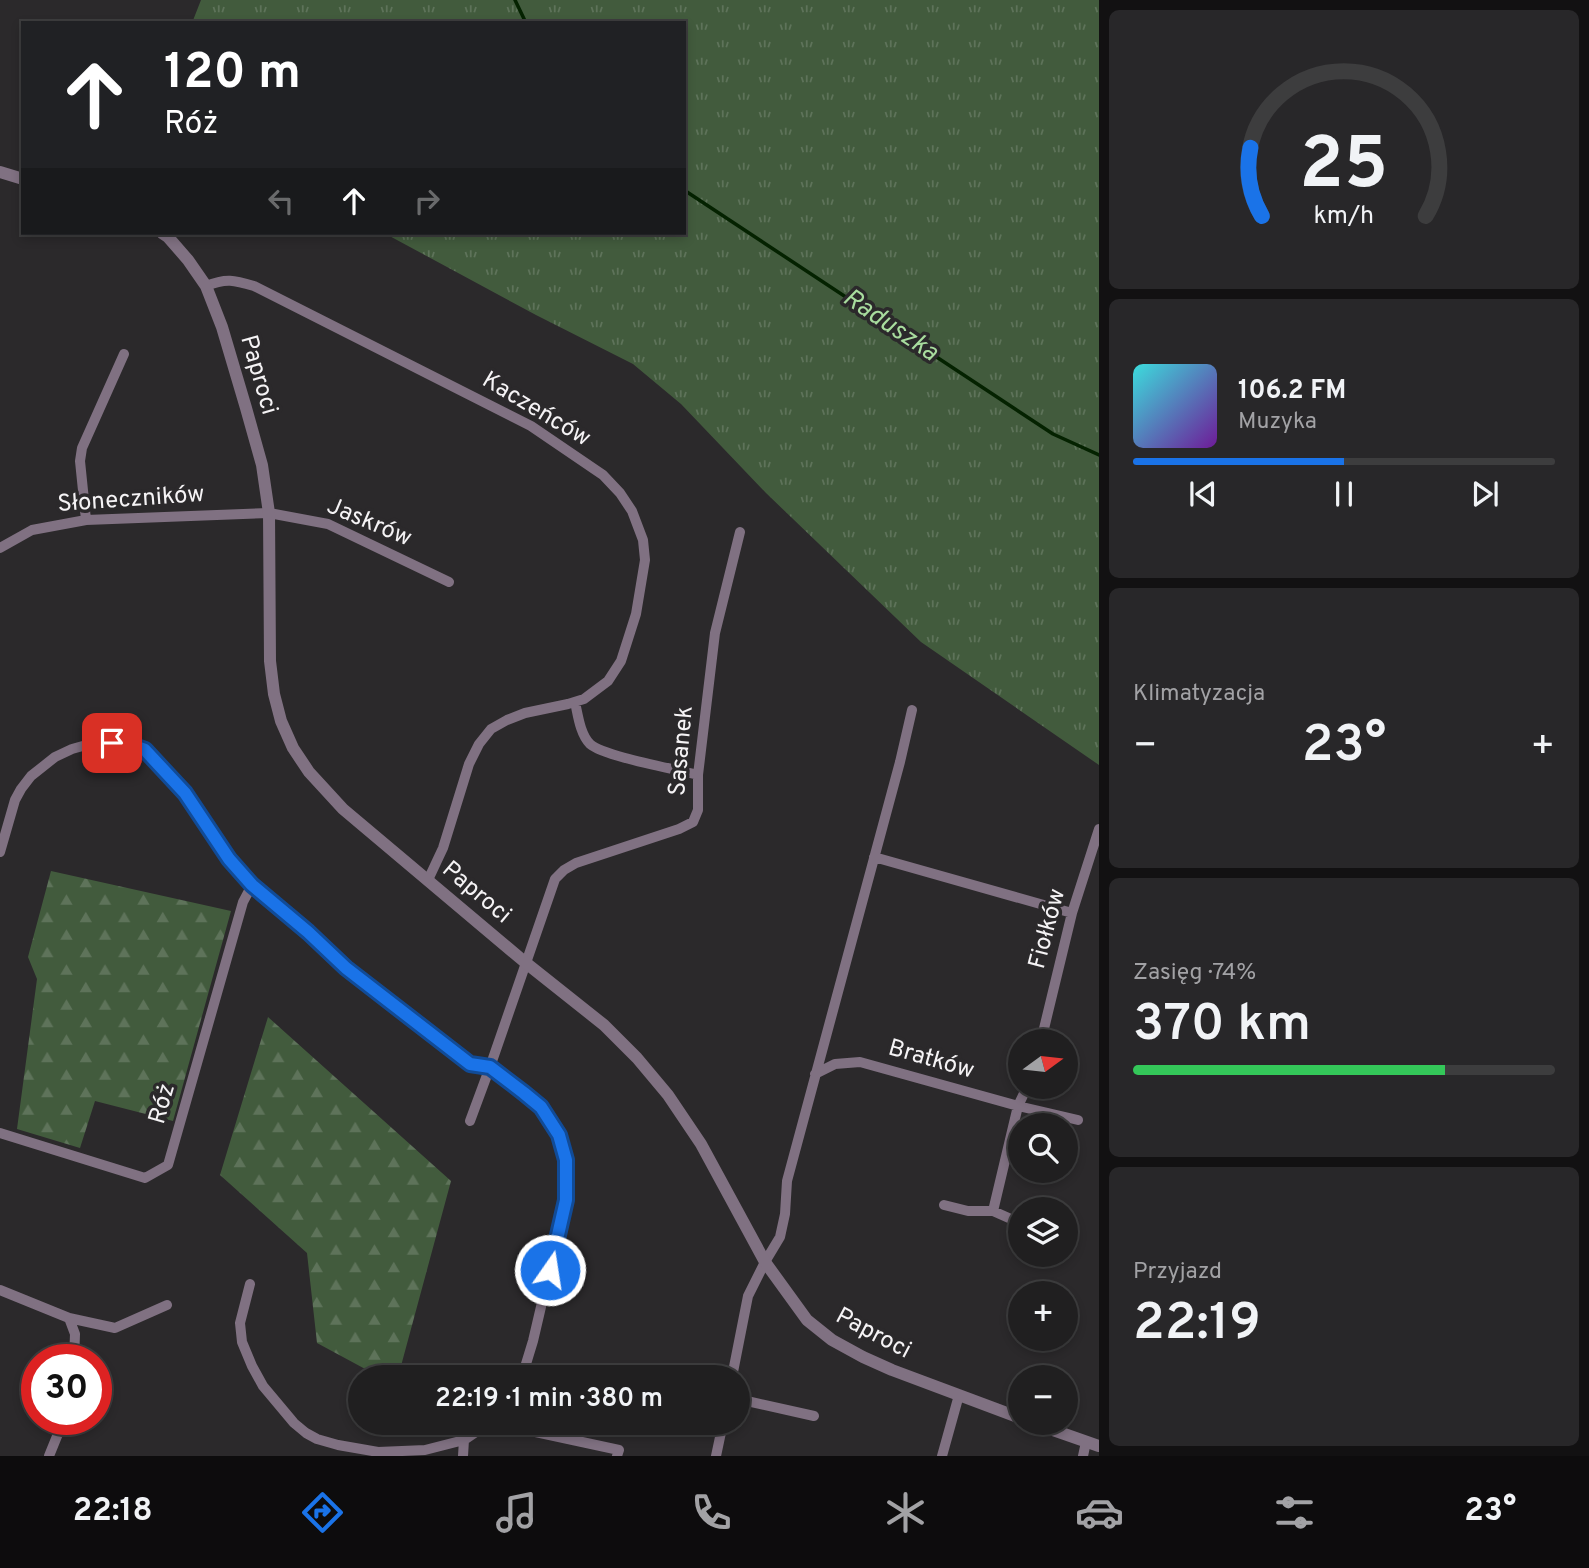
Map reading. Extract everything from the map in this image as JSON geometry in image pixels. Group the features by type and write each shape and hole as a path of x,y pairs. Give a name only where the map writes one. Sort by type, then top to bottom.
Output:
{"street":[{"path":"0,172 21,178"},
{"name":"Paproci","path":"165,235 188,260 206,286 222,327 262,465 269,513 270,661 274,694 281,721 293,748 309,772 342,809 604,1025 637,1058 668,1095 701,1143 765,1262 807,1320 832,1340 863,1357 1008,1413"},
{"name":"Kaczeńców","path":"206,286 234,279 254,286 531,426 603,475 632,511 643,540 645,560 636,614 621,661 608,681 584,699 525,713 492,729 479,744 468,764 443,848 428,880"},
{"path":"86,520 80,461 82,448 124,354"},
{"name":"Słoneczników","path":"0,548 32,530 86,520 269,513"},
{"name":"Jaskrów","path":"269,513 328,524 449,582"},
{"name":"Sasanek","path":"526,963 555,879 564,870 576,863 679,829 692,822 698,810 698,775 715,633 740,532"},
{"path":"575,702 581,729 590,744 612,754 698,775"},
{"path":"734,1365 748,1296 780,1237 785,1214 787,1181 912,710"},
{"path":"0,852 15,800 21,789 31,776 55,757 97,742 126,743 145,750 185,793 229,859 252,885 346,968 470,1064 490,1067 541,1107 559,1135 566,1160 566,1200 526,1365"},
{"name":"Fiołków","path":"1044,1029 1072,913 1099,829"},
{"path":"874,857 1072,913"},
{"name":"Róż","path":"0,1133 145,1178 168,1165 243,902 252,885"},
{"path":"470,1121 526,963"},
{"name":"Bratków","path":"815,1074 835,1064 860,1062 1018,1106 1079,1119"},
{"path":"993,1211 1021,1099"},
{"path":"944,1205 968,1211 993,1211 1008,1218"},
{"path":"250,1284 240,1323 242,1342 263,1386 294,1423 306,1433 317,1439 377,1454 425,1450 464,1440 471,1435"},
{"path":"0,1290 69,1318 115,1328 167,1304"},
{"path":"69,1318 75,1334 75,1344"},
{"path":"942,1456 959,1395"},
{"path":"750,1402 814,1416"},
{"path":"49,1456 58,1435"},
{"path":"549,1435 619,1450 617,1456"},
{"path":"716,1456 720,1435"},
{"path":"1068,1435 1099,1446"},
{"path":"463,1456 464,1440"},
{"path":"1083,1456 1086,1441"}],"green space":[{"path":"201,0 1099,0 1099,765 921,642 766,493 681,404 633,364 388,235 686,235 686,21 193,21"},
{"path":"51,871 231,911 173,1121 95,1101 80,1148 17,1129 37,979 28,957"},
{"path":"268,1017 451,1181 401,1365 358,1365 317,1343 307,1253 220,1175"}],"waterway":[{"name":"Raduszka","path":"515,0 525,21"},
{"name":"Raduszka","path":"686,191 1053,434 1099,455"}],"route":[{"path":"112,743 126,743 145,750 185,793 229,859 252,885 346,968 470,1064 490,1067 541,1107 559,1135 566,1160 566,1200 550,1270"}]}
